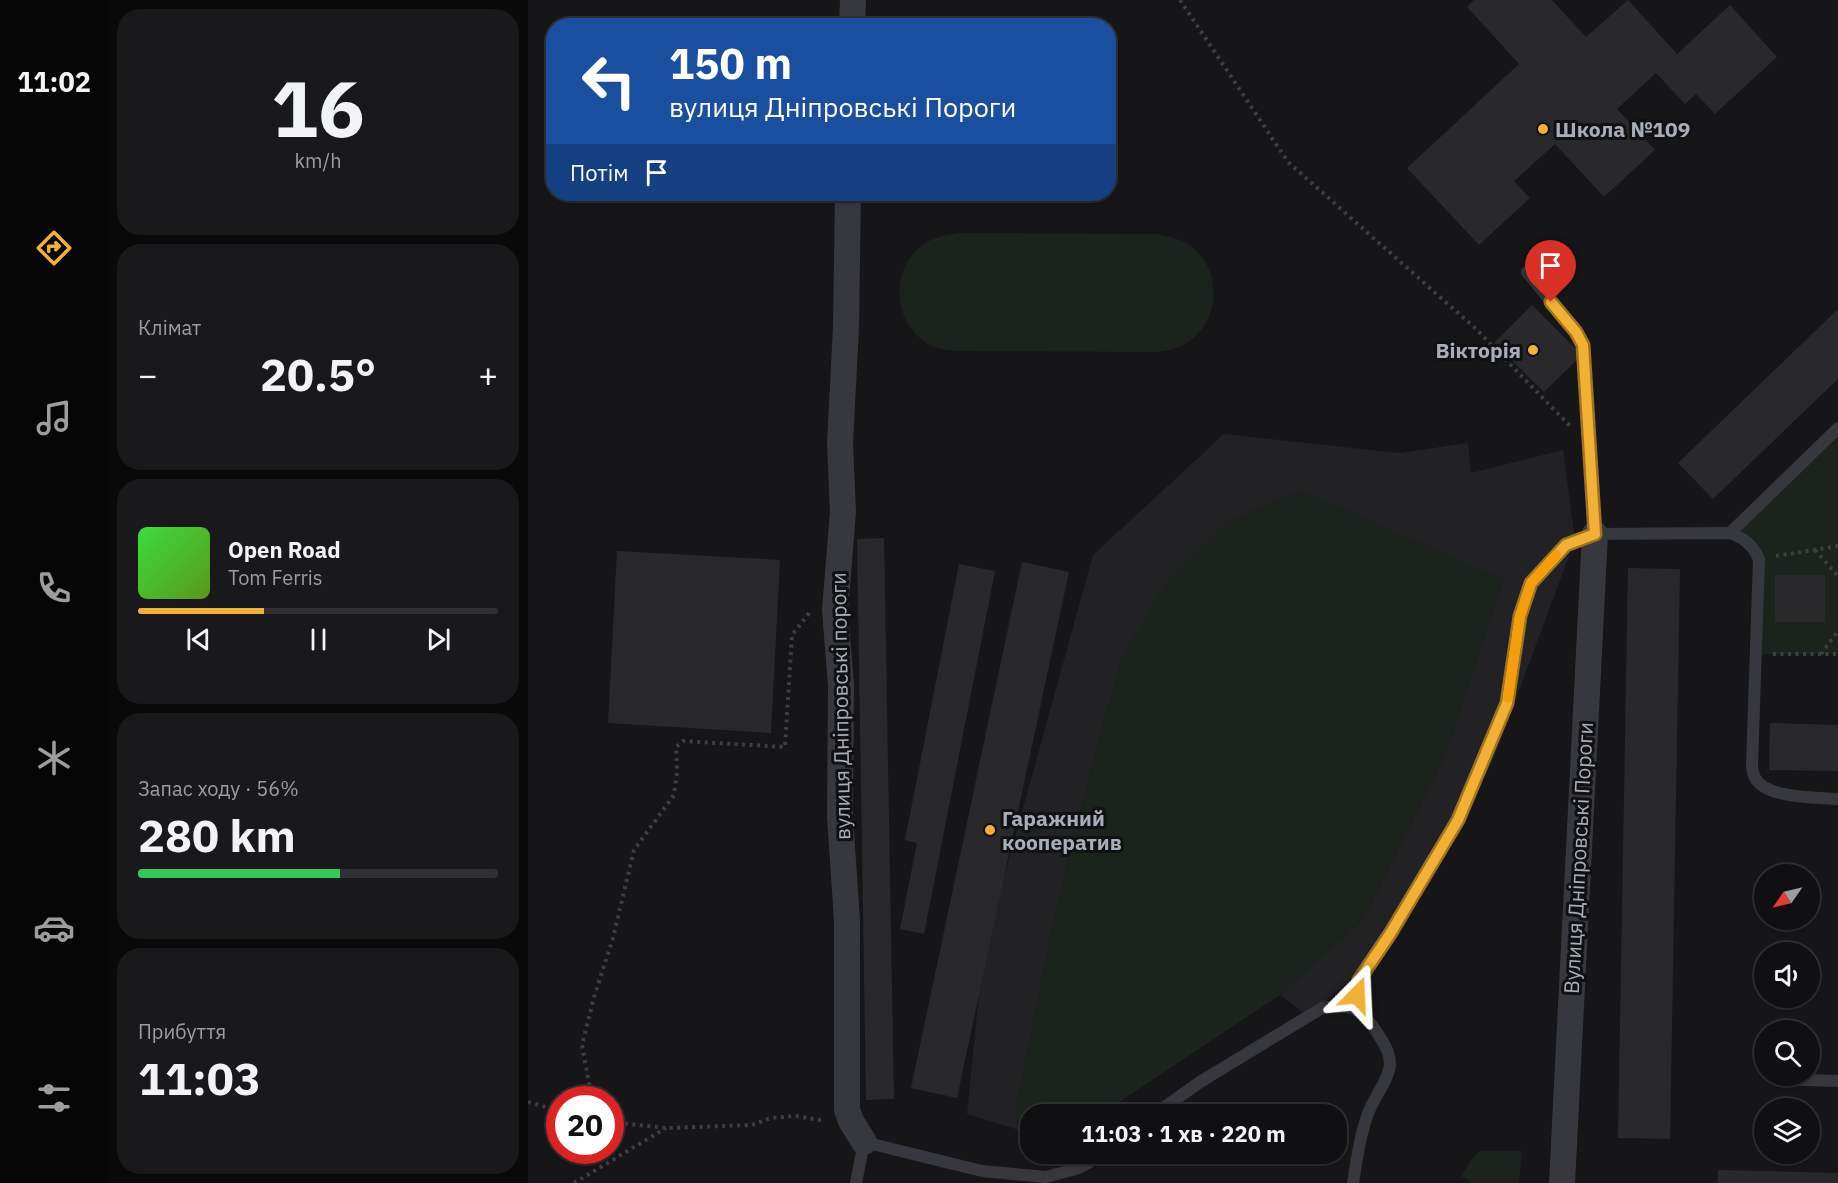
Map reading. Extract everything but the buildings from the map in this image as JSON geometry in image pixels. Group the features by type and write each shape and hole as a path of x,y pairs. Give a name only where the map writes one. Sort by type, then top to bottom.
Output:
{"street":[{"path":"852,18 853,0"},
{"name":"вулиця Дніпровські пороги","path":"848,201 846,327 840,443 843,512 835,610 841,686 840,817 847,920 847,1110 850,1121 864,1142"},
{"name":"Вулиця Дніпровські Пороги","path":"1562,1183 1595,534"}],"lane":[{"path":"1527,272 1576,332 1583,345 1595,534"},
{"path":"1730,533 1838,428"},
{"path":"1364,1014 1357,995 1359,980 1390,934 1458,820 1507,703 1520,616 1531,583 1566,545 1595,534 1730,533 1744,539 1753,547 1759,559 1752,764 1754,777 1767,790 1838,799"},
{"path":"1169,1104 1200,1082 1322,1008 1334,1006 1351,1008 1369,1019 1385,1044 1390,1062 1360,1140 1353,1183"},
{"path":"1820,1080 1838,1081"},
{"path":"856,1183 864,1142 982,1170 1046,1177 1086,1164"}],"path":[{"path":"1180,0 1288,162 1476,329 1589,445"},
{"path":"1759,559 1838,546"},
{"path":"1815,550 1838,576"},
{"path":"589,1086 582,1045 594,997 613,938 634,850 674,795 677,772 676,747 683,741 785,747 792,635 812,609"},
{"path":"1821,654 1838,631"},
{"path":"1755,654 1838,654"},
{"path":"528,1102 546,1107"},
{"path":"624,1123 667,1128 752,1125 771,1118 796,1116 826,1121 847,1110"},
{"path":"574,1183 667,1128"}],"shaded area":[{"path":"957,233 1156,234 1173,238 1184,242 1198,252 1212,277 1214,291 1208,318 1192,340 1179,347 1156,352 957,351 934,347 921,339 905,317 900,304 901,277 915,252 924,244 945,235"},
{"path":"1838,428 1838,654 1755,654 1759,559 1730,533"},
{"path":"1224,434 1399,453 1468,443 1471,473 1563,450 1575,540 1492,763 1399,936 1309,1017 1280,995 1364,918 1448,748 1503,580 1302,491 1284,496 1228,523 1123,655 1092,765 1053,923 1015,1113 1019,1130 967,1114 983,953 1093,555"},
{"path":"1302,491 1503,580 1448,748 1364,918 1280,995 1116,1104 1020,1104 1020,1130 1015,1113 1053,923 1092,765 1123,655 1168,579 1228,523 1284,496"},
{"path":"1480,1151 1522,1151 1519,1183 1470,1183 1468,1179 1460,1178"}],"slow traffic":[{"path":"1508,698 1520,616 1531,583 1556,555"}],"place":[{"name":"Школа №109","path":"1543,129"},
{"name":"Вікторія","path":"1533,350"},
{"name":"Гаражний кооператив","path":"990,830"}],"route":[{"path":"1357,995 1359,980 1390,934 1458,820 1507,703 1520,616 1531,583 1566,545 1595,534 1583,345 1576,332 1551,302"}]}
